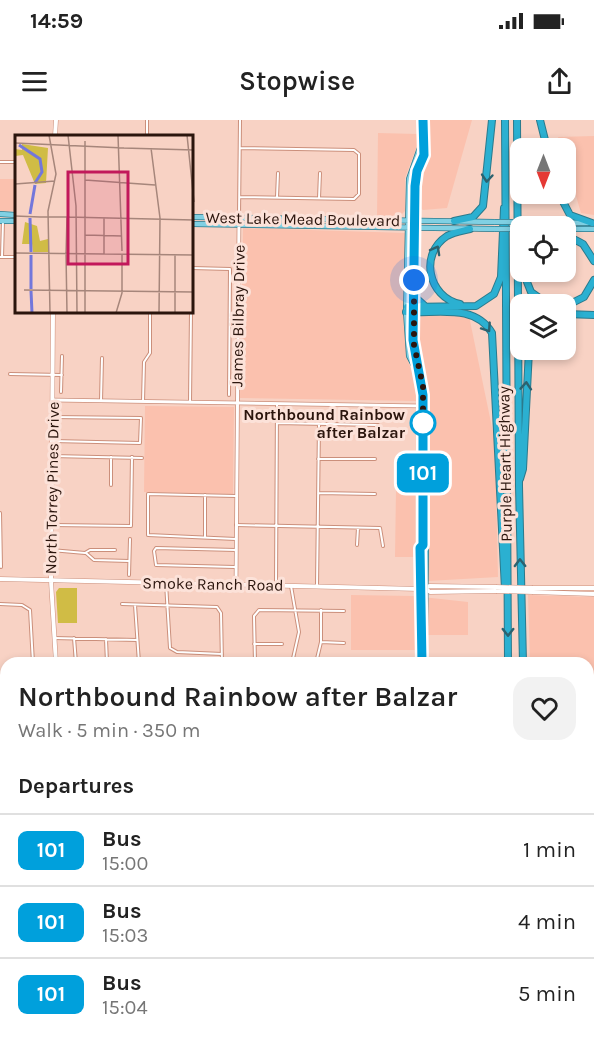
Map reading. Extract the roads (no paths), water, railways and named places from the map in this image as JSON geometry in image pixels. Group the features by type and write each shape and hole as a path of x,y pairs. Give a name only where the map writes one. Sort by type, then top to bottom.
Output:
{"highway":[{"path":"454,221 473,217 483,206 492,120"},
{"name":"Purple Heart Highway","path":"505,120 508,657"},
{"name":"Purple Heart Highway","path":"517,216 518,120"},
{"path":"540,120 545,138"},
{"path":"410,310 481,304 494,294 501,280 502,215 506,199"},
{"path":"564,204 570,215 593,225"},
{"path":"470,229 450,234 437,246 430,263 433,284 447,299 468,305 488,297 501,280"},
{"path":"576,240 583,244 594,261"},
{"path":"414,280 416,298 427,307"},
{"path":"576,301 584,297 594,280"},
{"name":"Purple Heart Highway","path":"517,282 523,657"},
{"path":"410,310 473,315 484,321 492,333 500,456 503,579 508,601"},
{"path":"576,314 593,315"},
{"path":"519,486 523,469 528,360"}],"main road":[{"path":"422,657 422,631 420,629 426,548 423,545 423,386 418,370 410,310 412,229 415,221 416,176 424,155 423,120"},
{"path":"410,310 414,280 412,229 408,221 409,176 419,155 423,139"},
{"path":"0,214 15,215"},
{"name":"West Lake Mead Boulevard","path":"194,217 593,225"},
{"path":"288,226 293,219"},
{"path":"305,219 331,224 369,220"},
{"name":"West Lake Mead Boulevard","path":"194,224 288,226 331,224 412,229 510,229"},
{"path":"576,228 593,225"},
{"name":"North Torrey Pines Drive","path":"53,314 51,581 56,657"},
{"name":"Smoke Ranch Road","path":"0,579 423,589 430,592 496,589 594,594"},
{"name":"Smoke Ranch Road","path":"533,590 594,588"}],"street":[{"name":"James Bilbray Drive","path":"236,584 240,120"},
{"path":"240,148 357,152 358,197 240,197"},
{"path":"277,197 278,173"},
{"path":"320,173 320,198"},
{"path":"1,257 2,221"},
{"path":"194,268 230,269 229,395"},
{"path":"143,401 144,362 150,353 150,314"},
{"path":"190,314 190,402"},
{"path":"61,392 62,356"},
{"path":"101,401 102,358"},
{"path":"10,374 62,375"},
{"path":"53,400 423,406"},
{"path":"276,585 277,404"},
{"path":"52,417 141,418 140,443 52,441"},
{"path":"277,423 378,426"},
{"path":"318,586 319,424"},
{"path":"52,456 142,458"},
{"path":"111,457 111,484"},
{"path":"51,525 131,526 132,457"},
{"path":"318,459 375,459"},
{"path":"318,493 375,494"},
{"path":"236,496 148,494 148,535 236,539"},
{"path":"205,495 205,536"},
{"path":"0,513 1,567"},
{"path":"236,525 380,528 383,546"},
{"path":"357,545 358,528"},
{"path":"129,575 130,539"},
{"path":"236,550 156,548 153,563 156,565 236,567"},
{"path":"51,550 85,553 94,560 129,561"},
{"path":"85,553 90,550 115,550"},
{"path":"122,604 166,605 219,609 222,654 171,650 166,605 166,583"},
{"path":"291,586 299,632 293,657"},
{"path":"0,604 27,606 32,657"},
{"path":"135,605 138,657"},
{"path":"255,657 255,613 259,610 344,611"},
{"path":"317,657 321,642 321,610"},
{"path":"54,638 137,640"},
{"path":"74,638 76,657"},
{"path":"106,639 107,657"},
{"path":"321,642 344,643"},
{"path":"254,644 282,644"}],"place":[{"name":"Northbound Rainbow after Balzar","path":"423,423"}]}
